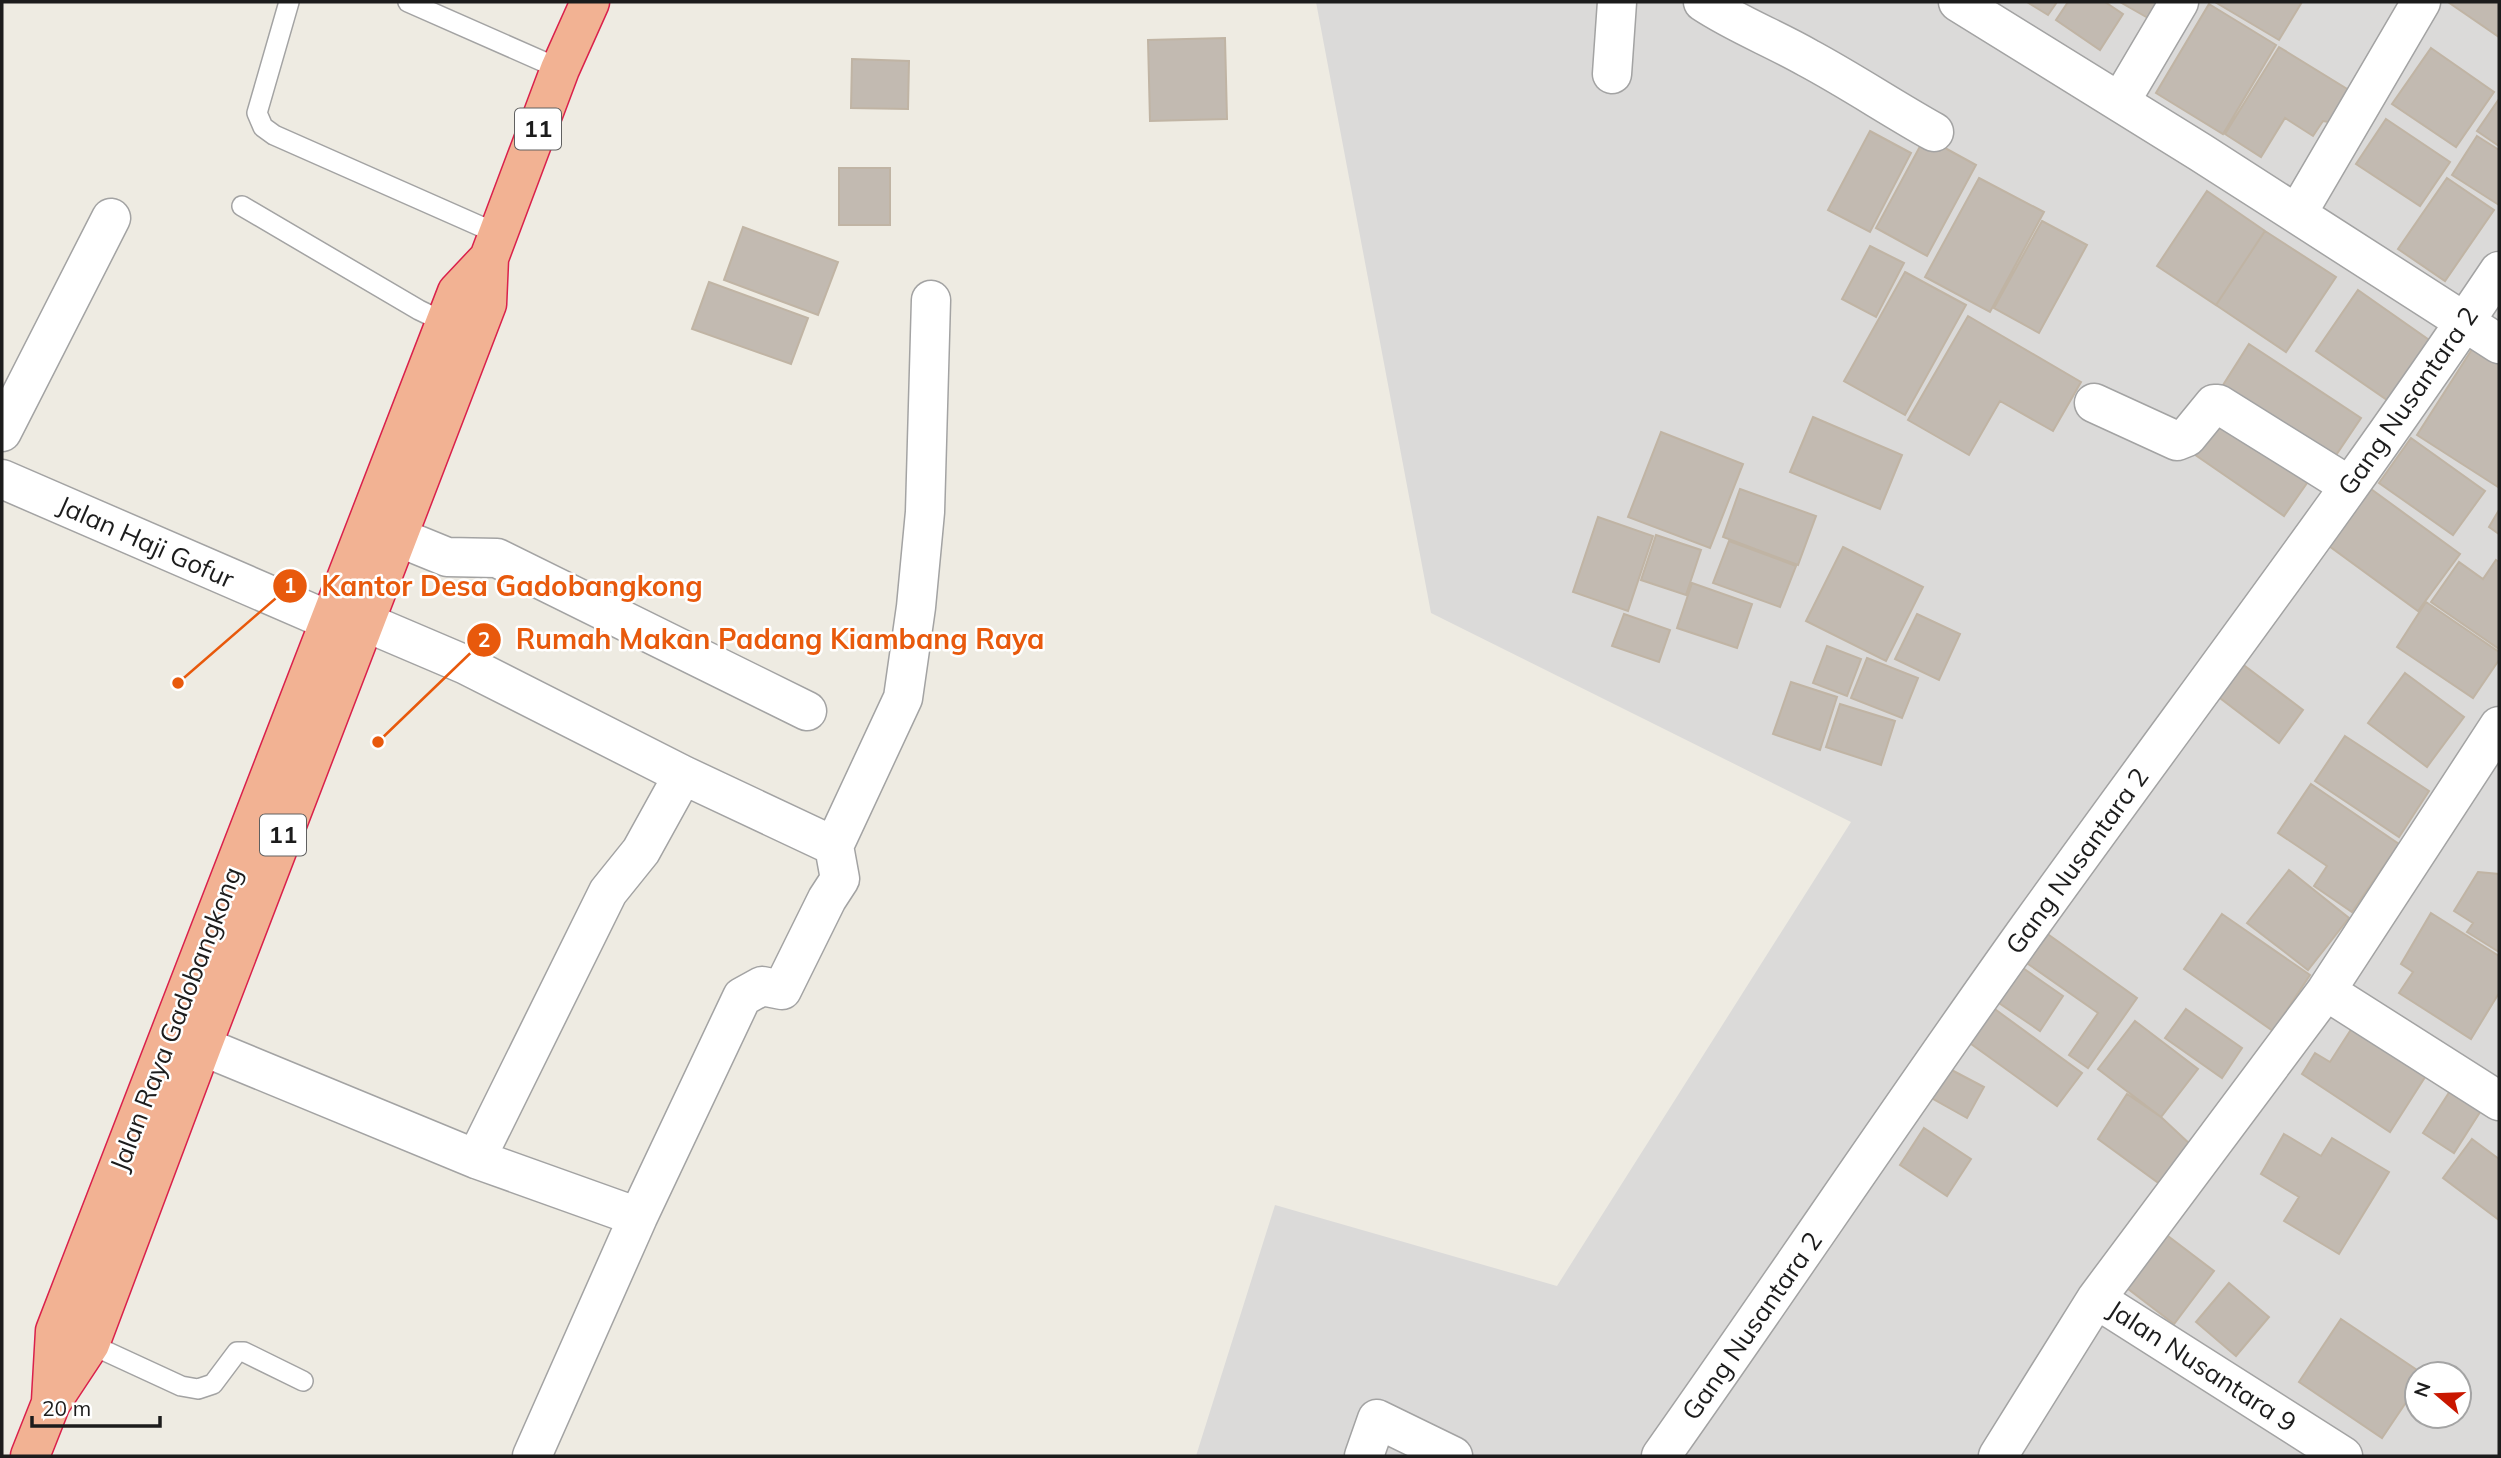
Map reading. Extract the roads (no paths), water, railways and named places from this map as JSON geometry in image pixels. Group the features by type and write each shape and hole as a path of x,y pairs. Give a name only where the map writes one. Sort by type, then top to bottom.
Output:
{"highway":[{"name":"Jalan Raya Gadobangkong","path":"51,1403 55,1331 348,622 398,537 487,304 494,246 560,69 590,2"},
{"name":"Jalan Raya Gadobangkong","path":"30,1456 51,1403 90,1344 202,1046 348,622 457,292 494,246"}],"street":[{"path":"1612,74 1617,2"},
{"path":"1703,2 1744,27 1840,75 1877,100 1934,132"},
{"path":"1958,2 2499,344"},
{"path":"2120,102 2179,2"},
{"path":"2297,214 2421,2"},
{"path":"2,432 111,218"},
{"name":"Gang Nusantara 2","path":"1661,1456 2007,958 2136,778 2236,645 2499,271"},
{"path":"532,1456 638,1217 742,997 762,986 782,990 827,899 840,879 834,846 903,698 916,607 925,512 931,300"},
{"path":"2094,403 2177,441 2187,436 2214,404 2218,404 2348,485"},
{"name":"Jalan Haji Gofur","path":"2,479 348,622 466,665 683,775 834,846"},
{"path":"398,537 447,557 497,558 807,711"},
{"path":"1998,1456 2096,1298 2326,992 2499,726"},
{"path":"476,1159 608,892 642,851 683,775"},
{"path":"2326,992 2499,1101"},
{"path":"202,1046 476,1159 638,1217"},
{"name":"Jalan Nusantara 9","path":"2096,1298 2343,1456"},
{"path":"1364,1456 1377,1419 1453,1456"}],"lane":[{"path":"289,2 257,113 263,127 494,246"},
{"path":"408,2 560,69"},
{"path":"242,206 419,310 446,323"},
{"path":"90,1344 181,1386 198,1389 213,1384 237,1352 244,1352 303,1381"}],"place":[{"name":"Kantor Desa Gadobangkong","path":"178,683"},
{"name":"Rumah Makan Padang Kiambang Raya","path":"378,742"}]}
